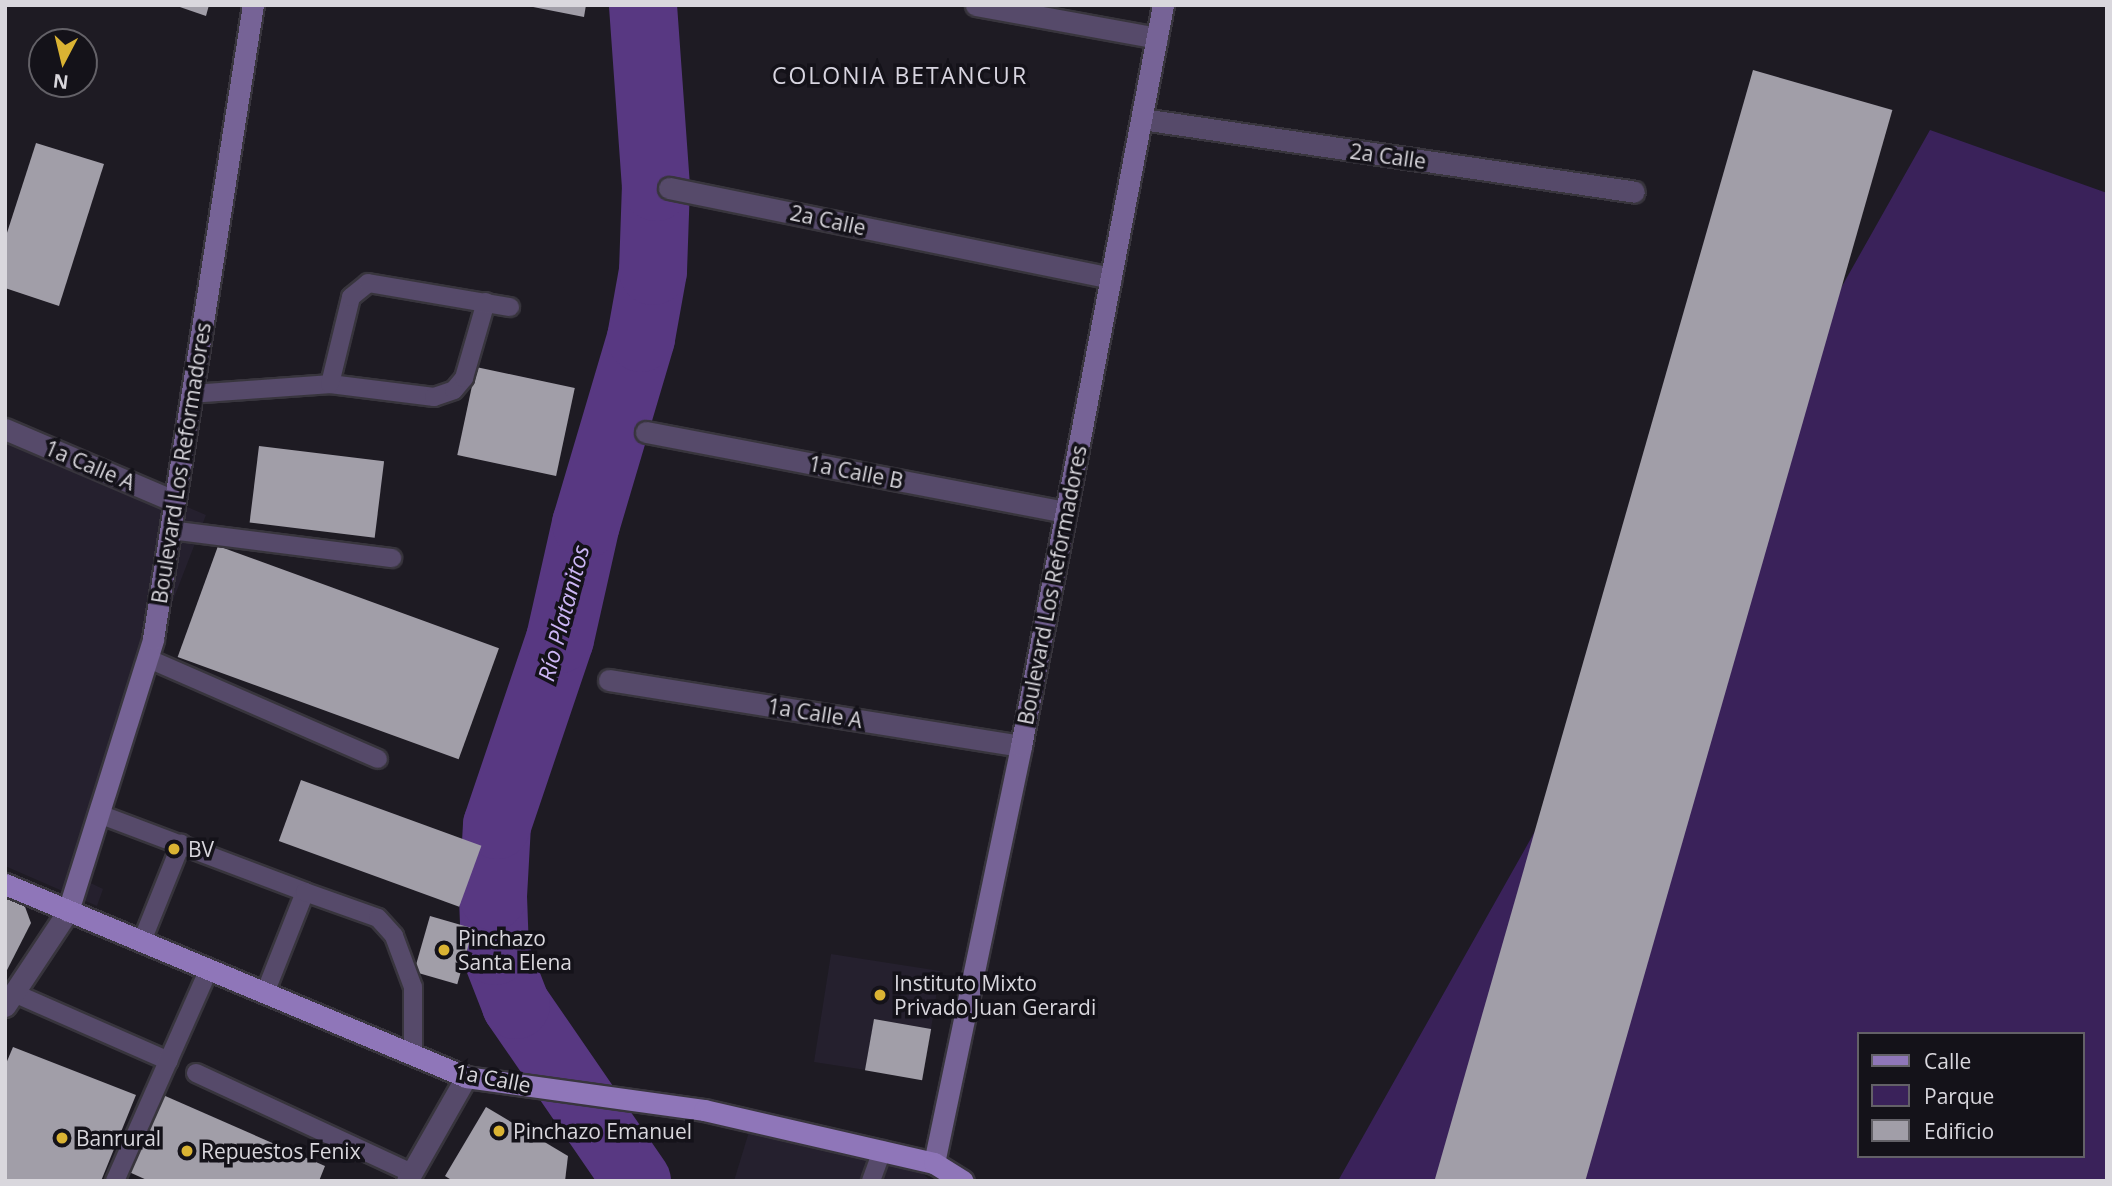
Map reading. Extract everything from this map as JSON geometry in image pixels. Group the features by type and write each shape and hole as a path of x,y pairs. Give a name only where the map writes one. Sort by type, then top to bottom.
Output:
{"main road":[{"name":"Boulevard Los Reformadores","path":"68,911 147,658 170,530 253,5"},
{"name":"Boulevard Los Reformadores","path":"934,1163 1021,746 1163,5"},
{"name":"1a Calle","path":"5,884 466,1077 704,1110 934,1163 963,1181"}],"street":[{"path":"976,5 1157,38"},
{"name":"2a Calle","path":"1142,119 1634,192"},
{"name":"2a Calle","path":"669,188 1111,278"},
{"name":"1a Calle A","path":"5,429 174,501"},
{"name":"1a Calle B","path":"646,432 1065,512"},
{"name":"1a Calle A","path":"609,680 1021,746"},
{"path":"10,1000 68,911"},
{"path":"409,1177 466,1077"}],"lane":[{"path":"330,384 351,297 368,283 510,307"},
{"path":"191,394 330,384 434,397 454,390 464,378 486,302"},
{"path":"170,530 392,558"},
{"path":"147,658 378,759"},
{"path":"99,814 378,918 394,936 414,987 413,1056"},
{"path":"142,941 181,844"},
{"path":"265,993 305,891"},
{"path":"116,1181 209,970"},
{"path":"10,1000 169,1061"},
{"path":"196,1073 409,1177"},
{"path":"871,1181 882,1150"}],"shaded area":[{"path":"5,429 206,515 68,872 103,889 97,906 5,866"},
{"name":"Instituto Mixto Privado Juan Gerardi","path":"831,954 940,971 931,1029 874,1019 866,1070 814,1062"},
{"path":"755,1112 889,1143 931,1181 734,1181"}],"green space":[{"path":"1930,130 2107,193 2107,1181 1338,1181"}],"building":[{"path":"174,5 209,5 206,16"},
{"path":"523,5 586,5 584,17"},
{"path":"1753,70 1892,110 1585,1181 1434,1181"},
{"path":"36,143 104,164 59,306 5,288 5,239"},
{"path":"476,367 575,388 556,476 457,455"},
{"path":"259,446 384,461 375,538 250,522"},
{"path":"218,546 499,648 459,759 178,657"},
{"path":"301,780 481,846 459,907 279,841"},
{"path":"5,888 21,896 31,923 5,974"},
{"name":"Pinchazo Santa Elena","path":"430,916 473,928 457,984 414,972"},
{"path":"874,1019 931,1029 922,1080 865,1070"},
{"name":"Banrural","path":"13,1047 136,1095 101,1181 5,1181 5,1066"},
{"name":"Repuestos Fenix","path":"163,1095 325,1166 319,1181 149,1181 129,1172"},
{"name":"Pinchazo Emanuel","path":"486,1107 568,1156 565,1181 453,1181 445,1176"}],"waterway":[{"name":"Río Platanitos","path":"637,1181 516,1005 495,951 493,896 497,825 560,639 586,524 641,338 653,271 656,187 643,5"}],"place":[{"name":"BV","path":"174,849"},
{"name":"Pinchazo Santa Elena","path":"444,950"},
{"name":"Instituto Mixto Privado Juan Gerardi","path":"880,995"},
{"name":"Pinchazo Emanuel","path":"499,1131"},
{"name":"Banrural","path":"62,1138"},
{"name":"Repuestos Fenix","path":"187,1151"}],"district":[{"name":"COLONIA BETANCUR","path":"900,75"}]}
